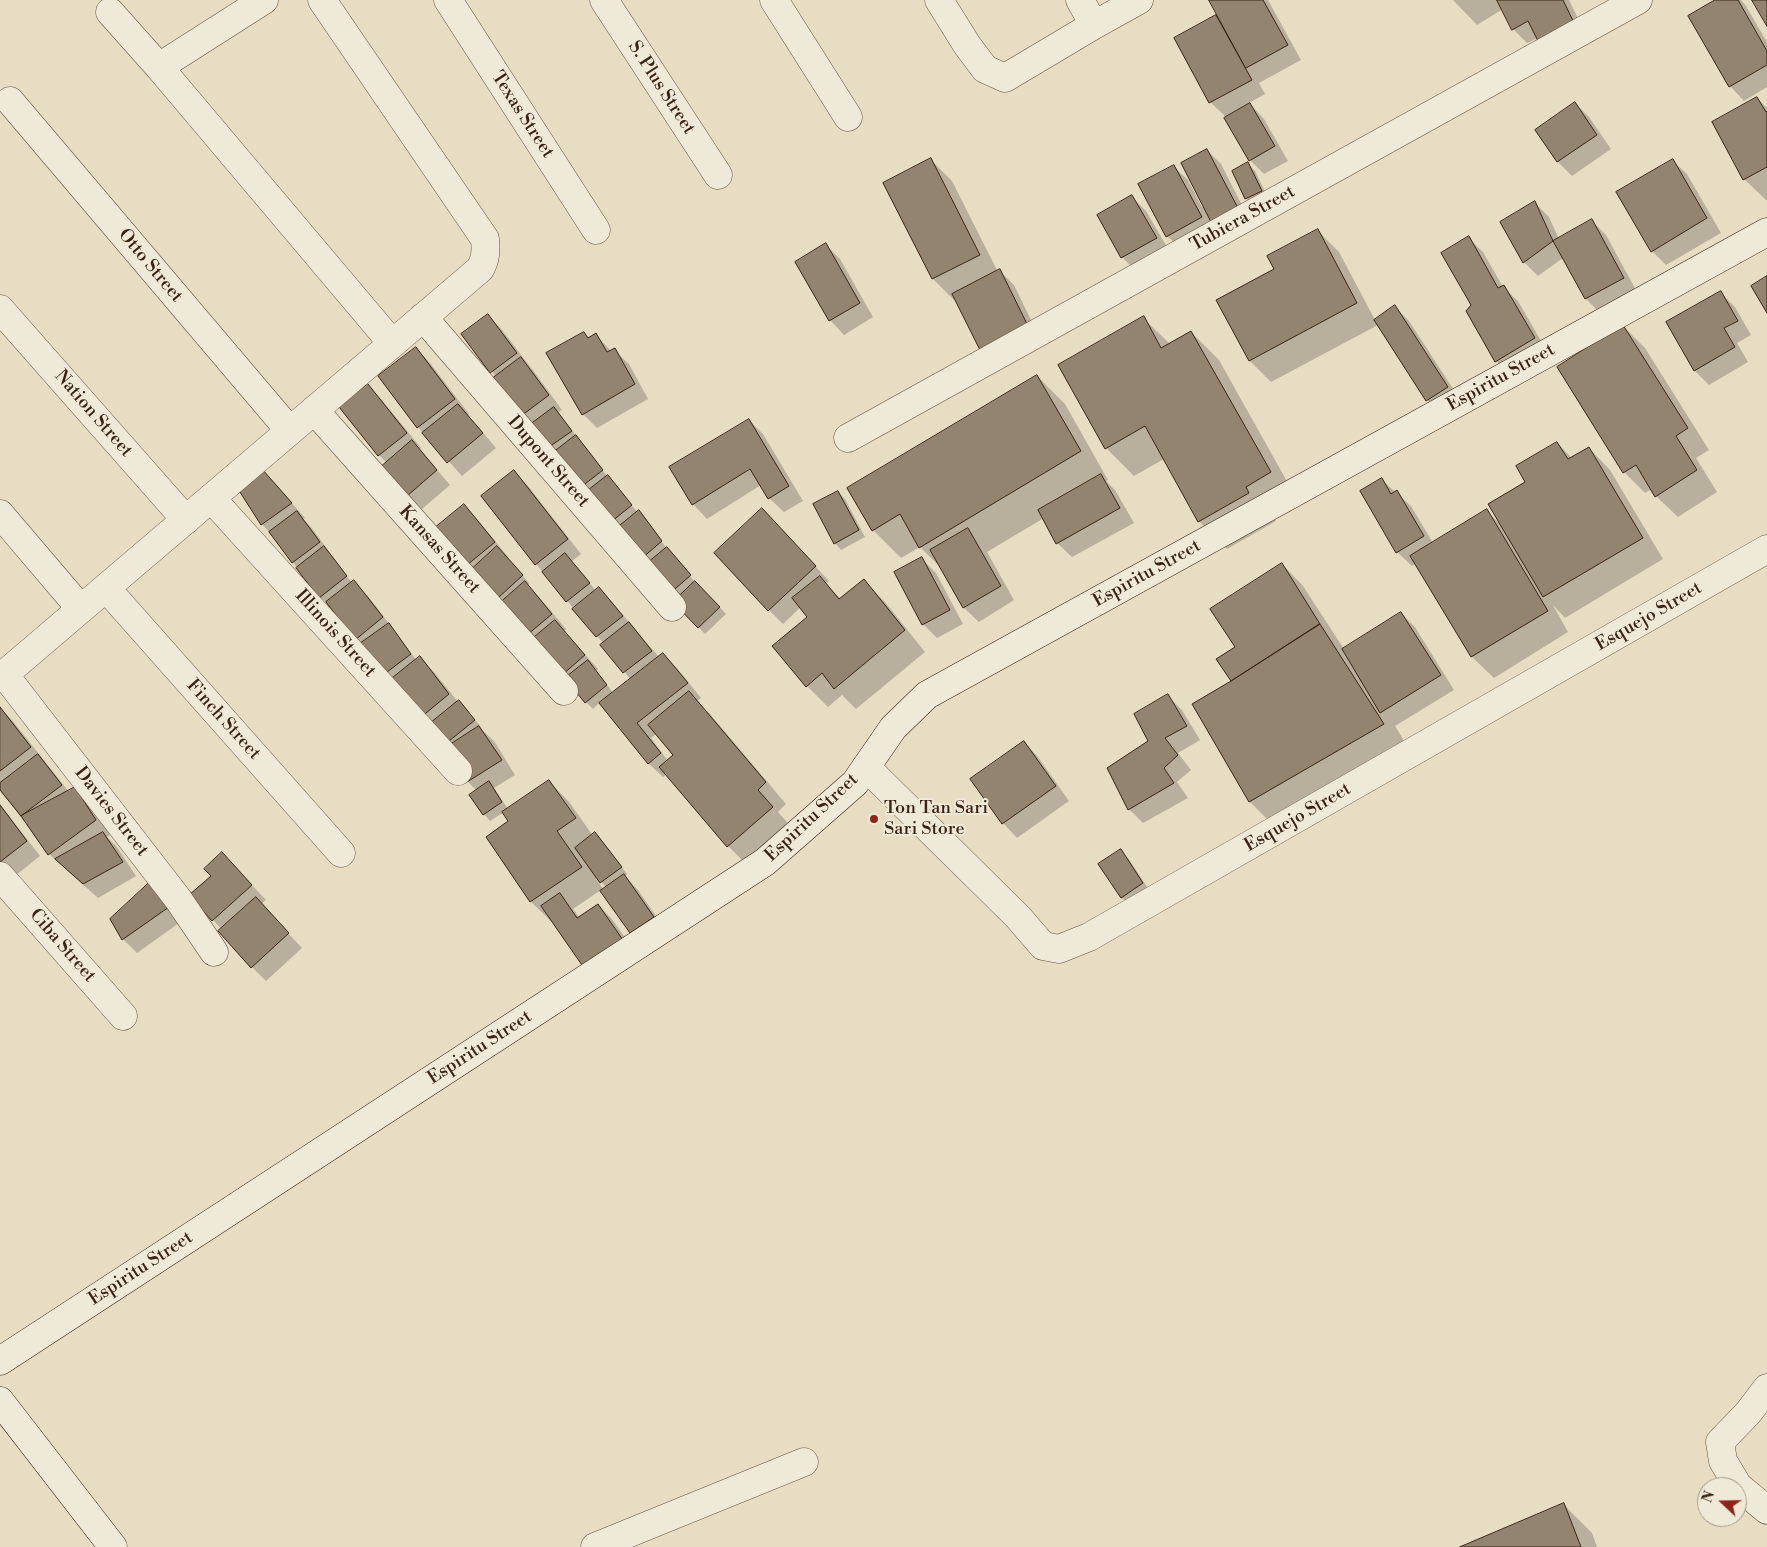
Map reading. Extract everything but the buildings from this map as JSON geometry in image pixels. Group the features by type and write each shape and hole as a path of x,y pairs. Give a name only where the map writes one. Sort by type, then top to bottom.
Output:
{"street":[{"path":"159,67 264,0"},
{"path":"2,676 480,269 484,262 486,252 485,239 322,0"},
{"name":"Texas Street","path":"448,0 596,230"},
{"name":"S. Plus Street","path":"604,0 718,175"},
{"path":"774,0 848,117"},
{"path":"939,0 967,45 985,69 1005,78 1094,24 1139,0"},
{"path":"1080,0 1094,24"},
{"name":"Tubiera Street","path":"848,438 1638,0"},
{"path":"110,12 159,67 392,343"},
{"name":"Otto Street","path":"10,100 290,431"},
{"name":"Espiritu Street","path":"0,1361 765,862 855,783 893,728 927,695 1767,232"},
{"name":"Nation Street","path":"0,309 186,520"},
{"name":"Dupont Street","path":"423,317 672,607"},
{"name":"Kansas Street","path":"314,410 564,691"},
{"name":"Illinois Street","path":"211,498 458,771"},
{"path":"0,514 81,609"},
{"name":"Esquejo Street","path":"866,767 1018,917 1043,946 1059,949 1089,937 1767,549"},
{"name":"Finch Street","path":"106,588 341,853"},
{"name":"Davies Street","path":"2,676 178,899 214,952"},
{"name":"Ciba Street","path":"0,876 123,1016"},
{"path":"1767,1388 1748,1413 1720,1442 1723,1461 1738,1486 1767,1510"},
{"path":"0,1401 113,1547"},
{"path":"595,1547 804,1462"}],"place":[{"name":"Ton Tan Sari Sari Store","path":"874,819"}]}
